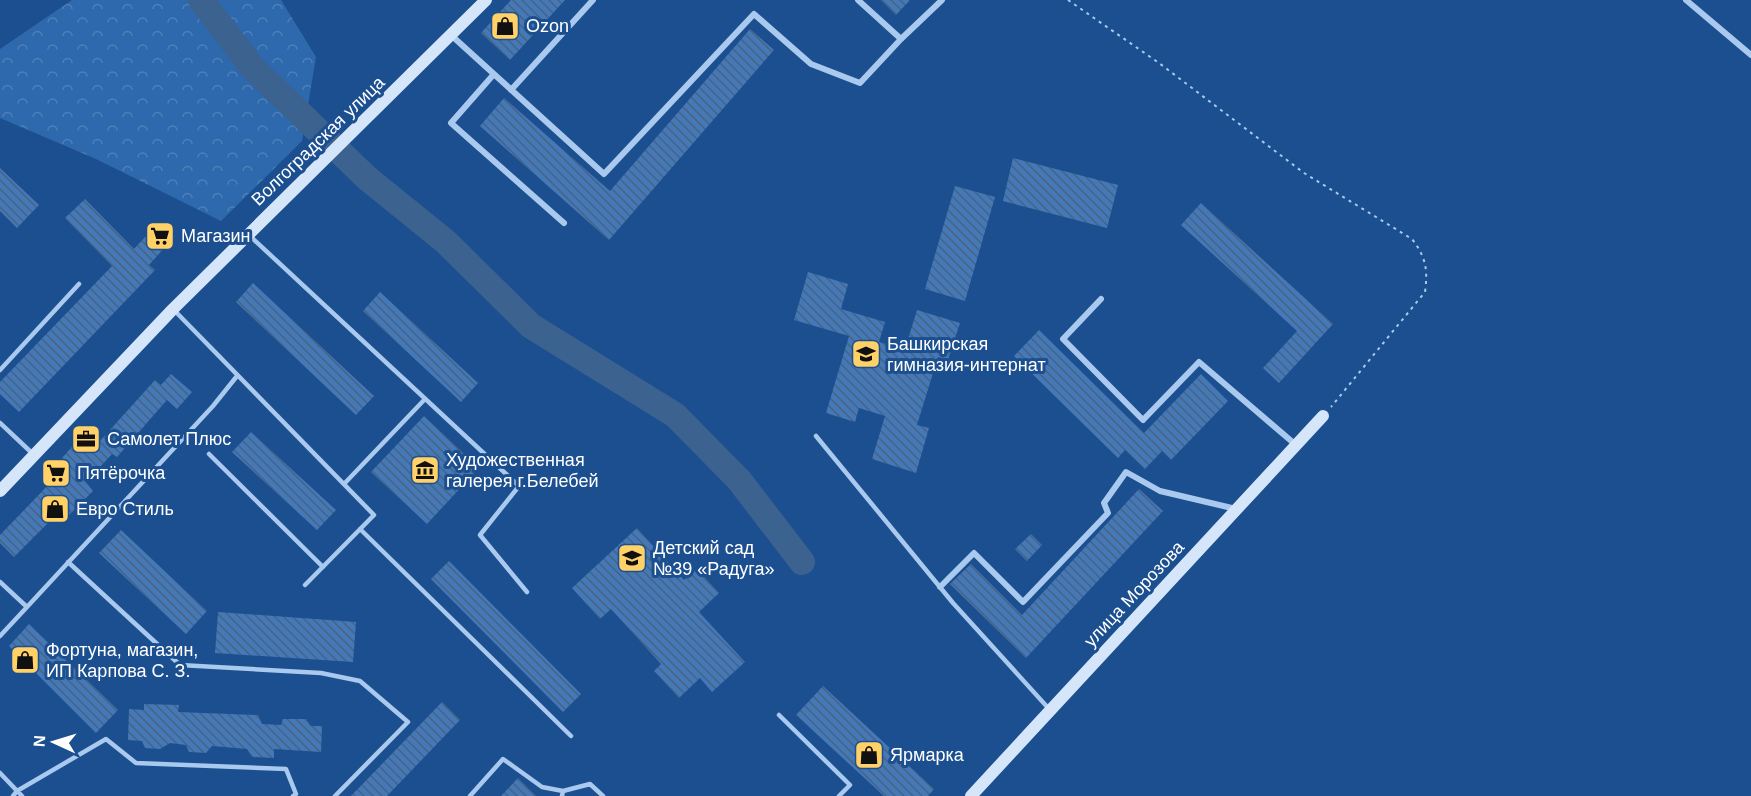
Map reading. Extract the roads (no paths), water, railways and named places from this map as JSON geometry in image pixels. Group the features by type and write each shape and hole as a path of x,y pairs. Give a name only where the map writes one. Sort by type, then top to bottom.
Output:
{"street":[{"name":"Волгоградская улица","path":"0,490 173,309 486,0"},
{"path":"511,90 593,0"},
{"path":"858,0 901,39"},
{"path":"452,36 604,174 754,14 811,64 860,83 942,0"},
{"path":"1686,0 1751,55"},
{"path":"494,74 451,123 564,223"},
{"path":"1101,300 1063,339 1143,420 1199,362 1296,445"},
{"name":"улица Морозова","path":"971,796 1323,416"},
{"path":"940,587 974,554 1023,602 1108,513 1104,504 1126,472 1160,491 1237,509"}],"lane":[{"path":"248,234 519,486 480,535 527,592"},
{"path":"0,370 79,284"},
{"path":"173,309 374,515 305,585"},
{"path":"0,636 213,406 237,376"},
{"path":"344,484 425,399"},
{"path":"0,423 33,454"},
{"path":"816,436 940,587 1050,710"},
{"path":"209,454 323,567"},
{"path":"360,529 571,736"},
{"path":"68,562 180,665 321,673 360,681 408,722 335,796"},
{"path":"0,582 27,607"},
{"path":"779,715 850,785 839,796"},
{"path":"13,796 17,791 106,739 136,763 286,769 296,794 293,796"},
{"path":"470,796 503,759 542,787 562,794 590,784 603,796"},
{"path":"0,773 22,796"}],"waterway":[{"path":"201,0 252,67 367,178 446,242 531,326 675,415 739,480 802,562"}],"place":[{"name":"Ozon","path":"505,26"},
{"name":"Магазин","path":"160,236"},
{"name":"Башкирская гимназия-интернат","path":"866,354"},
{"name":"Самолет Плюс","path":"86,439"},
{"name":"Художественная галерея г.Белебей","path":"425,470"},
{"name":"Пятёрочка","path":"56,473"},
{"name":"Евро Стиль","path":"55,509"},
{"name":"Детский сад №39 «Радуга»","path":"632,558"},
{"name":"Фортуна, магазин, ИП Карпова С. З.","path":"25,660"},
{"name":"Ярмарка","path":"869,755"}]}
